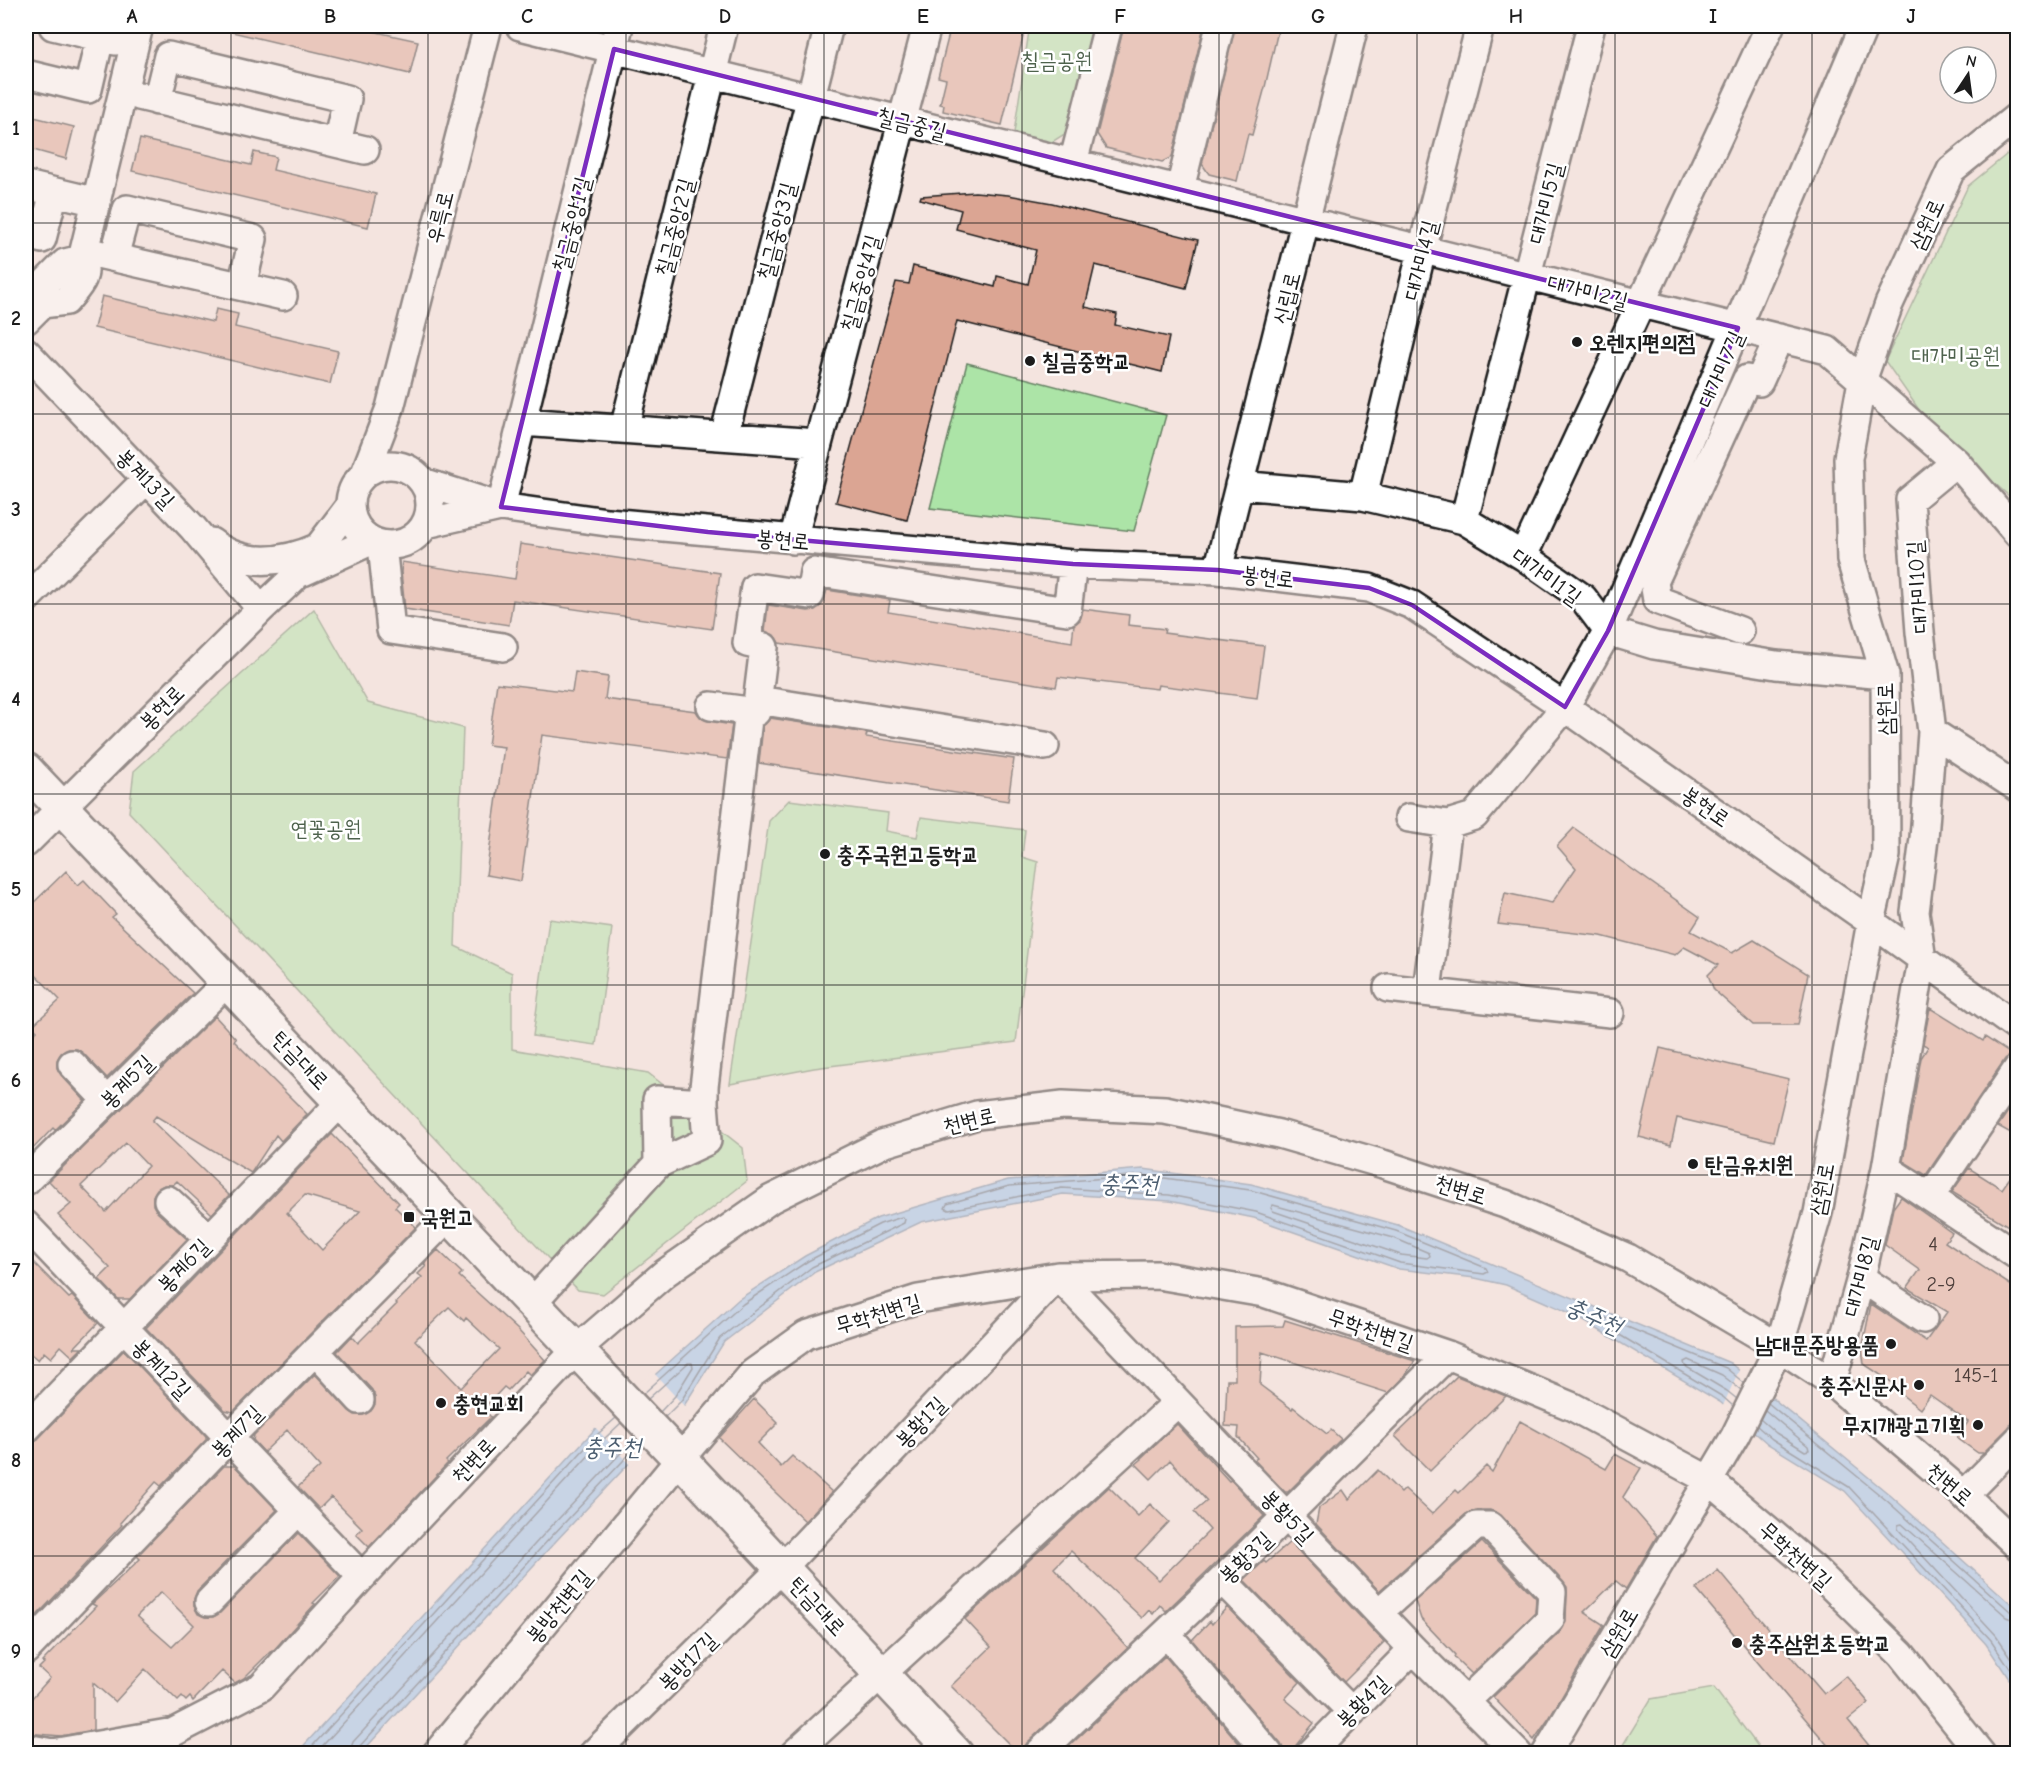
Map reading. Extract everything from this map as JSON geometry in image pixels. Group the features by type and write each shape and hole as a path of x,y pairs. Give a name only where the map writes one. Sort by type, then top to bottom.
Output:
{"main road":[{"name":"탄금대로","path":"26,771 680,1459 956,1754"}],"street":[{"path":"34,312 66,301 82,280 86,269 83,255 137,36 100,38 53,26"},
{"name":"우륵로","path":"365,472 390,408 488,26"},
{"name":"칠금중길","path":"520,26 616,37 712,73 1305,221"},
{"name":"칠금중앙2길","path":"624,429 724,26"},
{"name":"칠금중앙3길","path":"724,436 829,26"},
{"name":"칠금중앙4길","path":"793,540 927,26"},
{"path":"1073,163 1108,26"},
{"path":"1179,189 1220,26"},
{"name":"신립로","path":"1218,570 1354,26"},
{"name":"대가미4길","path":"1363,496 1422,249 1480,26"},
{"name":"대가미5길","path":"1464,520 1591,26"},
{"path":"1523,556 1770,26"},
{"name":"대가미7길","path":"1448,824 1474,816 1565,706 1608,631 1864,26"},
{"name":"칠금중앙1길","path":"501,507 616,37"},
{"path":"26,74 88,89 100,38"},
{"path":"157,101 168,56 347,99 336,143"},
{"path":"123,93 365,150"},
{"name":"삼원로","path":"1546,1754 1735,1436 1779,1347 1818,1214 1871,922 1886,855 1885,675 1851,560 1848,458 1862,381 1889,304 1951,170 2018,116"},
{"path":"26,185 97,202"},
{"path":"26,235 42,239 54,192"},
{"path":"114,257 127,209 253,239 242,286"},
{"name":"대가미2길","path":"1305,221 1827,350 1862,381"},
{"path":"83,255 114,257 283,296"},
{"path":"1712,654 1728,626 1657,600 1654,582 1747,380 1759,382 1779,338"},
{"name":"봉계13길","path":"26,352 193,528 261,609"},
{"path":"1862,381 1956,462 2018,534"},
{"name":"우륵로","path":"390,408 413,474"},
{"path":"522,422 818,443"},
{"name":"대가미10길","path":"1932,732 1920,632 1910,500 1956,462"},
{"path":"384,465 413,474 428,492 430,503 426,524 418,534 408,542 395,546 376,543 359,532 352,521 349,507 350,494 356,482 365,472 384,465"},
{"name":"봉현로","path":"413,474 501,507 607,522 1073,564 1218,570 1369,588 1412,605 1565,706 2018,1028"},
{"path":"26,600 147,479"},
{"name":"대가미1길","path":"1239,485 1363,496 1464,520 1523,556 1583,598 1608,631"},
{"name":"봉현로","path":"26,843 299,573 349,507"},
{"name":"봉현로","path":"426,524 501,507"},
{"path":"193,528 223,552 246,559 277,561 296,557 319,547"},
{"path":"376,543 391,630 503,647"},
{"name":"봉현로","path":"299,573 376,543"},
{"path":"532,1303 658,1164 707,1141 704,1087 753,706 764,647 747,643 755,586 810,596 814,572 1067,611 1073,564"},
{"path":"1608,631 1654,645 1776,665 1885,675"},
{"path":"711,706 753,706 1045,746"},
{"path":"1922,960 1915,912 1924,838 1932,732 2018,788"},
{"path":"1409,818 1448,824 1427,991"},
{"name":"대가미8길","path":"1832,1382 1861,1278 1886,1168 1922,960"},
{"name":"봉계5길","path":"26,1181 227,982"},
{"path":"1388,988 1610,1013"},
{"path":"72,1064 106,1101"},
{"path":"1930,1197 2018,1068"},
{"path":"658,1164 657,1100 704,1103"},
{"name":"봉계6길","path":"26,1429 341,1102"},
{"name":"천변로","path":"26,1748 52,1753 174,1732 261,1687 576,1350 665,1273 771,1199 882,1144 977,1115 1063,1105 1165,1110 1279,1134 1383,1164 1505,1204 1628,1258 1779,1347 1832,1382 1964,1495 2018,1546"},
{"path":"1886,1168 2017,1256"},
{"path":"168,1200 209,1238"},
{"name":"봉계7길","path":"26,1650 229,1438 449,1216"},
{"name":"봉계12길","path":"26,1225 362,1577"},
{"name":"무학천변길","path":"680,1459 753,1373 806,1335 918,1299 1059,1276 1158,1275 1264,1293 1448,1355 1573,1407 1709,1480 1813,1568 1901,1654 1981,1754"},
{"name":"봉황5길","path":"1059,1276 1177,1403 1288,1515 1413,1649 1518,1754"},
{"name":"봉황1길","path":"782,1568 1059,1276"},
{"path":"1861,1278 1923,1319"},
{"path":"315,1352 360,1400"},
{"name":"봉황3길","path":"1038,1754 1222,1580 1448,1355"},
{"path":"794,1754 1177,1403"},
{"path":"1964,1495 2018,1440"},
{"name":"봉방천변길","path":"436,1754 680,1459"},
{"path":"209,1602 298,1510"},
{"path":"1379,1612 1476,1526 1490,1526 1552,1592 1550,1620 1466,1701"},
{"name":"봉방17길","path":"593,1754 782,1568"},
{"path":"1222,1580 1352,1712"},
{"path":"1166,1633 1269,1754"},
{"name":"봉황4길","path":"1310,1754 1413,1649"}],"highlighted area":[{"path":"614,49 1738,328 1608,631 1565,707 1412,605 1369,588 1218,570 1073,564 708,532 501,507"}],"green space":[{"name":"칠금공원","path":"1011,26 1099,26 1074,128 1052,142 1014,133 1029,31"},
{"name":"대가미공원","path":"2017,146 2017,503 1931,427 1885,361 1968,186"},
{"path":"967,363 1166,415 1134,531 930,508"},
{"name":"연꽃공원","path":"314,609 368,703 463,728 455,946 512,973 512,1049 648,1073 743,1148 747,1181 603,1294 578,1290 129,812 134,771"},
{"path":"789,800 888,813 886,831 917,837 921,817 1025,830 1022,857 1038,862 1016,1042 814,1068 730,1084 769,821"},
{"path":"549,919 612,928 596,1045 533,1036"},
{"path":"1714,1688 1763,1753 1618,1753 1651,1699"}],"water":[{"name":"충주천","path":"1143,1169 1251,1184 1398,1225 1730,1363 1890,1495 2017,1609 2017,1691 1986,1644 1845,1491 1768,1444 1720,1402 1572,1314 1506,1285 1475,1278 1399,1269 1254,1218 1169,1201 1063,1194 921,1222 815,1272 724,1342 685,1404 361,1753 296,1754 595,1429 739,1299 805,1256 878,1218 1008,1180"}],"pier":[{"path":"1740,1368 1770,1392 1751,1433 1722,1408"},
{"path":"653,1372 686,1408 631,1466 594,1426"}],"building":[{"path":"233,26 349,26 418,41 410,74 232,32"},
{"path":"951,26 991,26 1024,33 1002,125 943,111 944,105 940,104 946,79 938,77"},
{"path":"1124,26 1204,26 1172,157 1162,162 1106,148 1097,134"},
{"path":"1235,26 1279,26 1252,135 1248,134 1237,181 1209,174 1202,164"},
{"path":"26,115 74,127 66,159 26,148"},
{"path":"140,139 251,165 254,152 276,157 273,170 376,194 368,227 132,171"},
{"path":"975,192 1052,203 1198,240 1186,288 1095,265 1085,307 1117,314 1115,325 1169,337 1162,372 957,321 907,520 836,502 896,282 909,284 913,266 995,287 997,276 1028,284 1036,250 956,229 961,210 920,199 921,196"},
{"path":"102,296 213,322 216,309 238,314 235,327 338,351 330,384 94,328"},
{"path":"520,544 720,573 712,629 513,600 509,625 405,609 402,562 515,579"},
{"path":"827,590 890,600 888,612 1072,642 1074,624 1080,620 1083,609 1129,615 1128,625 1165,629 1164,633 1264,646 1257,698 1158,685 1157,689 1058,677 1056,687 779,643 774,635 765,631 768,605 815,610 822,604"},
{"path":"575,672 608,677 605,699 696,711 701,718 708,721 732,725 727,759 542,735 521,881 486,875 504,747 488,745 497,683 572,692"},
{"path":"770,718 867,733 866,737 1014,759 1008,801 759,763 763,726"},
{"path":"1574,828 1700,917 1691,931 1732,953 1754,940 1808,974 1798,1025 1753,1025 1714,990 1708,975 1718,965 1684,947 1675,955 1601,936 1498,924 1505,893 1552,903 1576,868 1557,846"},
{"path":"66,871 78,885 84,880 116,914 112,917 193,993 107,1078 77,1049 69,1049 61,1053 57,1060 57,1068 85,1101 55,1130 53,1128 26,1156 26,1043 37,1031 32,1026 60,1000 26,965 26,910"},
{"path":"1930,1008 1983,1041 1985,1037 2011,1054 2005,1059 1926,1175 1903,1161 1921,1058 1928,1047 1923,1044"},
{"path":"215,1016 236,1039 234,1041 307,1114 281,1141 276,1135 251,1173 156,1116 152,1121 229,1195 212,1214 177,1181 173,1185 164,1185 157,1189 153,1196 153,1205 157,1212 187,1239 130,1299 118,1299 99,1279 110,1268 58,1215 71,1204 49,1181","holes":["126,1143 148,1166 106,1212 81,1186"]},
{"name":"탄금유치원","path":"1660,1048 1789,1079 1774,1141 1677,1118 1671,1145 1639,1137"},
{"path":"2018,1097 2018,1137 1998,1126"},
{"path":"332,1134 399,1203 395,1207 416,1227 233,1412 225,1410 146,1328","holes":["305,1195 360,1211 322,1250 287,1213"]},
{"path":"2018,1166 2018,1232 1952,1192 1969,1168 2002,1189"},
{"path":"1901,1197 1952,1233 1945,1242 2018,1290 2018,1415 1983,1453 1978,1453 1957,1438 1968,1422 1930,1395 1920,1409 1897,1391 1899,1387 1864,1364 1862,1349 1871,1304 1926,1341 1947,1312 1907,1288 1920,1270 1885,1245 1893,1208"},
{"path":"438,1250 462,1273 459,1276 518,1330 545,1360 530,1375 526,1371 508,1390 504,1387 483,1409 491,1417 446,1461 448,1463 369,1547 356,1534 362,1528 331,1497 319,1509 298,1487 320,1467 287,1430 264,1452 253,1440 254,1435 315,1374 355,1415 363,1415 371,1411 375,1404 372,1390 337,1352 352,1336 358,1343 397,1304 422,1277 418,1274 426,1266 424,1264","holes":["449,1307 464,1321 466,1318 499,1349 461,1388 415,1340"]},
{"path":"26,1255 98,1323 74,1348 82,1348 73,1357 61,1346 51,1358 44,1352 38,1360 26,1350"},
{"path":"1285,1320 1415,1361 1388,1393 1262,1352 1260,1385 1327,1434 1331,1430 1341,1439 1288,1492 1285,1492 1254,1460 1257,1458 1238,1437 1239,1427 1225,1426 1227,1380 1235,1380 1235,1327 1283,1326"},
{"path":"124,1350 206,1436 206,1440 161,1486 156,1482 120,1523 122,1525 26,1627 26,1451 31,1446 29,1444 37,1440"},
{"path":"1457,1376 1506,1396 1430,1471 1395,1436"},
{"path":"754,1399 778,1423 758,1443 781,1467 792,1456 832,1492 805,1521 719,1438"},
{"path":"1520,1421 1606,1469 1615,1454 1641,1468 1623,1497 1657,1536 1626,1589 1616,1581 1584,1612 1604,1625 1534,1740 1493,1697 1561,1631 1566,1621 1567,1587 1501,1515 1490,1510 1476,1510 1466,1514 1379,1591 1316,1524 1319,1508 1343,1490 1349,1499 1378,1470 1401,1493 1405,1489 1432,1514 1456,1490 1459,1493 1486,1466 1492,1472"},
{"path":"1177,1424 1264,1516 1166,1611 1160,1605 1153,1614 1149,1610 1142,1618 1071,1551 1054,1568 1128,1648 1027,1743 1023,1754 1019,1754 951,1686 991,1647 965,1619 1109,1487 1138,1516 1150,1504 1169,1522 1135,1558 1159,1580 1210,1530 1194,1512 1207,1501 1170,1460 1151,1479 1136,1464"},
{"path":"224,1466 235,1466 277,1510 197,1591 194,1606 198,1614 213,1617 220,1613 298,1533 340,1576 313,1603 315,1604 272,1652 244,1678 235,1683 222,1671 193,1701 190,1697 186,1701 182,1697 178,1701 145,1669 115,1702 93,1683 93,1730 61,1736 26,1733 26,1696 32,1698 50,1678 39,1668 44,1663 42,1662 96,1606 92,1604 140,1559 137,1556","holes":["161,1592 194,1625 172,1647 137,1616"]},
{"path":"1290,1542 1384,1642 1344,1682 1244,1580 1264,1561 1266,1563"},
{"path":"1482,1542 1536,1598 1535,1613 1472,1674 1421,1619 1415,1601"},
{"path":"1718,1570 1824,1694 1846,1676 1869,1703 1848,1720 1876,1754 1835,1754 1696,1589"},
{"path":"1227,1607 1300,1682 1285,1699 1314,1723 1289,1754 1284,1754 1281,1744 1192,1640 1210,1621 1212,1624"},
{"path":"1165,1656 1248,1754 1061,1754"}],"place":[{"name":"오렌지편의점","path":"1577,342"},
{"name":"칠금중학교","path":"1030,361"},
{"name":"충주국원고등학교","path":"825,854"},
{"name":"탄금유치원","path":"1693,1164"},
{"name":"국원고","path":"409,1217"},
{"name":"남대문주방용품","path":"1891,1344"},
{"name":"충주신문사","path":"1919,1385"},
{"name":"충현교회","path":"441,1403"},
{"name":"무지개광고기획","path":"1978,1425"},
{"name":"충주삼원초등학교","path":"1737,1643"}]}
